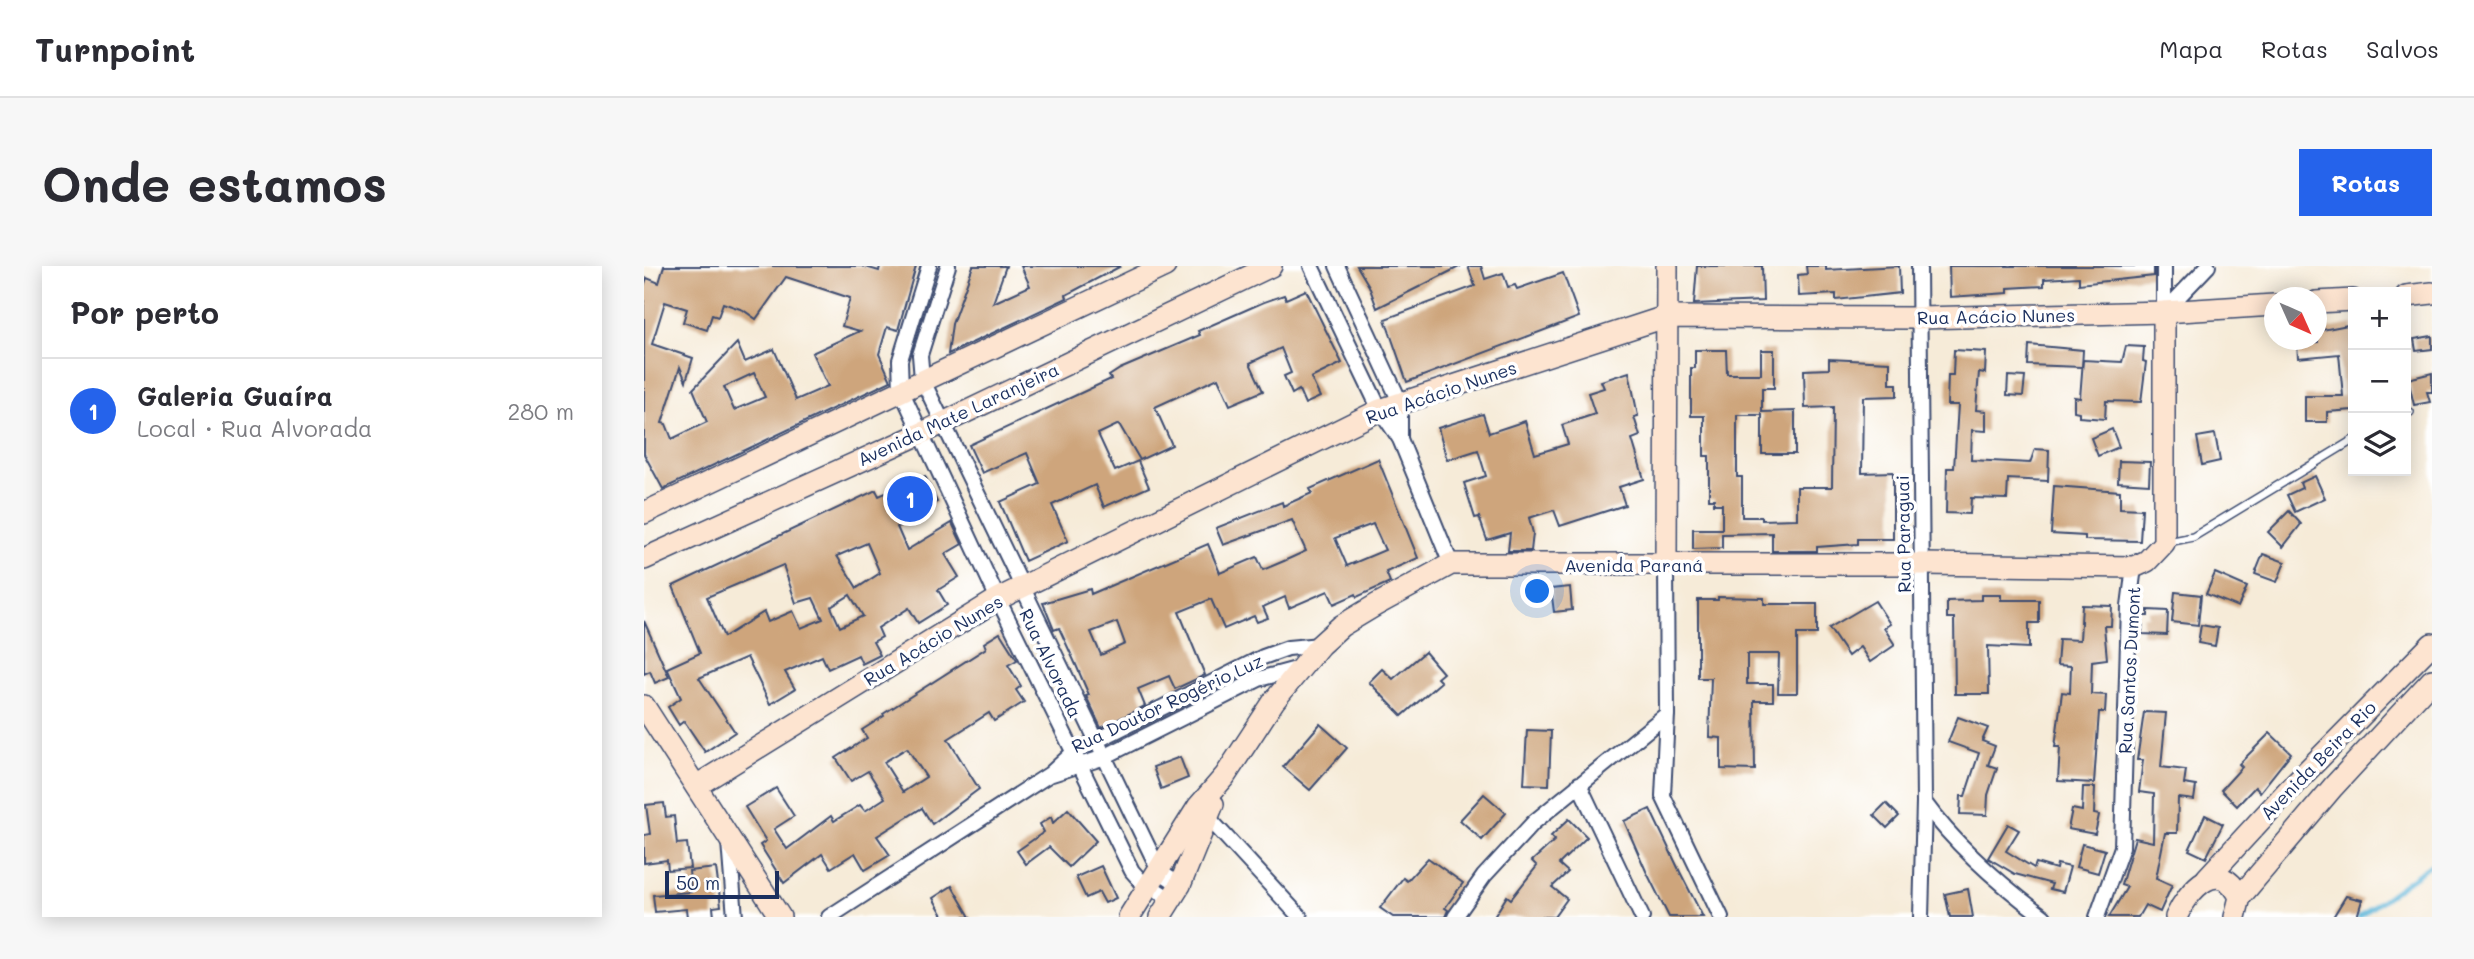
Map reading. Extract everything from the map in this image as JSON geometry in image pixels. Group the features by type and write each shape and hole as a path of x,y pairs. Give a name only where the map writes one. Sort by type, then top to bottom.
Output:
{"street":[{"name":"Rua Alvorada","path":"929,266 900,360 901,390 998,599 1132,871 1155,880"},
{"name":"Rua Alvorada","path":"948,266 920,355 922,379 1024,587 1095,740 1155,880 1171,901"},
{"path":"644,513 1165,266"},
{"name":"Avenida Mate Laranjeira","path":"644,559 922,432 1271,266"},
{"path":"1311,266 1390,406 1400,439 1451,564"},
{"path":"1337,266 1400,439"},
{"path":"1667,266 1667,714 1663,796 1721,917"},
{"name":"Rua Paraguai","path":"1919,266 1924,564 1921,917"},
{"path":"2164,266 2164,543"},
{"path":"2164,312 2208,266"},
{"path":"2411,295 2432,293"},
{"path":"2327,301 2348,300"},
{"name":"Rua Acácio Nunes","path":"696,786 998,599 1390,406 1665,317 1919,318 2164,312 2264,306"},
{"path":"915,309 932,314"},
{"name":"Rua Santos Dumont","path":"2097,917 2122,847 2129,606 2134,567 2147,561 2164,543"},
{"name":"Avenida Paraná","path":"1129,917 1300,668 1320,645 1340,626 1451,564 2134,567"},
{"name":"Avenida Beira Rio","path":"2176,917 2195,887 2207,878 2236,844 2432,644"},
{"name":"Rua Doutor Rogério Luz","path":"829,917 1050,774 1073,751 1263,657 1288,648 1320,645"},
{"name":"Rua Doutor Rogério Luz","path":"1050,774 1102,758 1259,679 1300,668"},
{"name":"Avenida Beira Rio","path":"2239,910 2333,787 2432,680"},
{"path":"644,706 780,917"},
{"path":"1455,917 1484,876 1534,822 1667,714"},
{"path":"1579,784 1642,917"},
{"path":"1924,802 1938,822 2008,888 2044,917"},
{"path":"1203,812 1300,917"},
{"name":"Avenida Paraná","path":"1171,901 1203,812"},
{"path":"729,837 735,917"},
{"path":"2207,878 2227,880 2239,910"}],"lane":[{"path":"2164,543 2193,537 2348,443"}],"building":[{"path":"664,266 862,266 879,271 880,266 916,266 898,330 887,327 879,354 891,381 663,489 644,454 644,286 647,278 659,283","holes":["786,277 850,298 842,326 860,331 812,353 828,386 796,400 774,349 745,362 737,343 693,389 707,422 672,439 666,424 662,423 680,367 686,381 693,358 652,344 665,302 687,309 683,322 707,330 712,315 718,317 723,303 743,310 756,319","754,373 765,397 734,410 724,387"]},
{"path":"973,266 1006,266 993,303 1030,286 1021,266 1121,266 1066,295 1067,298 948,354 952,324"},
{"path":"1357,266 1461,266 1377,308 1369,286"},
{"path":"1468,266 1481,266 1485,279 1503,273 1508,287 1515,285 1517,289 1563,273 1579,317 1407,382 1385,319 1475,286"},
{"path":"1697,266 1762,266 1763,301 1694,304"},
{"path":"1806,266 1826,266 1826,270 1899,266 1900,293 1836,300 1836,294 1799,296 1798,275 1807,274"},
{"path":"1949,266 2154,266 2154,276 2079,284 2079,277 2044,279 2044,286 2008,288 2008,293 1950,297"},
{"path":"1306,290 1342,363 1311,378 1320,397 1305,404 1299,390 1292,394 1284,376 1291,373 1281,348 1250,363 1263,391 1230,405 1218,378 1155,407 1172,445 1140,460 1119,424 1098,434 1115,471 1138,461 1149,487 1104,507 1095,485 1052,505 1068,541 1025,561 1000,502 1040,484 1027,453 982,473 969,445 1111,379 1109,376 1120,369 1200,335 1198,331 1264,302 1284,295 1286,299"},
{"path":"2348,325 2348,410 2327,412 2327,422 2305,422 2305,396 2343,396 2339,354 2298,358 2297,350 2327,350 2327,329"},
{"path":"2432,336 2432,349 2416,351 2414,339"},
{"path":"2029,345 2083,350 2082,367 2028,365"},
{"path":"2126,346 2144,347 2143,361 2146,362 2141,402 2106,401 2105,419 2079,417 2079,412 2074,411 2074,397 2080,398 2083,360 2122,362"},
{"path":"1695,350 1726,350 1727,374 1761,374 1761,350 1774,350 1774,388 1762,388 1762,412 1795,411 1795,454 1762,454 1762,415 1737,415 1737,477 1742,477 1742,517 1762,517 1762,520 1797,519 1797,487 1832,487 1833,407 1805,408 1804,370 1829,369 1829,359 1890,362 1890,384 1897,384 1897,396 1863,397 1862,473 1893,472 1893,539 1858,539 1858,544 1817,547 1817,551 1772,551 1772,533 1722,534 1722,548 1693,549 1693,529 1722,529 1722,504 1714,504 1714,499 1709,499 1709,456 1704,456 1704,416 1691,416 1691,368 1695,368"},
{"path":"1954,350 1986,352 1985,373 1979,372 1976,410 1986,411 1986,431 1972,430 1971,460 2030,463 2035,449 2049,450 2048,481 2008,479 2007,499 1971,498 1970,514 1946,513 1947,468 1954,468 1958,405 1947,405 1948,375 1953,375"},
{"path":"1629,372 1638,416 1634,417 1640,436 1632,439 1644,479 1619,487 1625,505 1560,526 1554,510 1529,518 1533,533 1531,551 1508,551 1510,533 1487,540 1479,517 1475,518 1464,483 1486,476 1478,450 1447,460 1438,428 1483,414 1489,433 1525,421 1535,454 1568,444 1562,425 1595,414 1588,393 1604,388 1601,381"},
{"path":"2432,373 2432,392 2427,392 2430,402 2414,405 2411,378"},
{"path":"2008,376 2025,377 2023,396 2007,395"},
{"path":"2112,429 2119,447 2098,456 2091,438"},
{"path":"2215,434 2220,461 2202,465 2197,437"},
{"path":"1378,459 1418,558 1386,572 1390,582 1357,597 1356,594 1334,604 1328,591 1289,608 1285,597 1263,607 1268,618 1257,622 1254,616 1224,629 1211,599 1179,612 1205,675 1175,689 1169,676 1138,689 1145,706 1101,728 1059,628 1054,630 1043,603 1090,589 1091,594 1208,544 1220,573 1257,557 1263,570 1306,551 1292,520 1223,545 1216,528 1282,502 1283,506 1312,493 1310,489","holes":["1373,524 1385,550 1347,566 1335,538","1117,622 1125,644 1101,655 1091,632"]},
{"path":"2119,461 2150,462 2149,484 2118,482"},
{"path":"925,476 937,502 915,512 918,518 897,527 907,550 952,523 962,544 945,554 959,577 938,590 947,605 918,623 909,608 878,628 882,637 873,642 880,655 862,664 858,655 828,669 822,656 785,672 795,689 770,704 747,657 699,678 735,732 705,752 684,721 679,725 668,707 681,698 667,668 700,653 673,586 876,490 879,496","holes":["867,543 880,573 857,588 837,556","783,565 796,603 813,598 823,619 801,628 793,611 768,622 764,612 724,637 707,597","850,595 863,616 840,627 831,607"]},
{"path":"2315,476 2325,498 2295,512 2287,495 2302,488 2300,483"},
{"path":"2054,486 2120,491 2120,508 2142,509 2140,541 2085,540 2085,536 2051,534"},
{"path":"2289,511 2301,524 2283,547 2268,532"},
{"path":"2263,554 2285,562 2277,582 2255,574"},
{"path":"2215,573 2247,587 2238,607 2206,594"},
{"path":"1570,587 1572,610 1554,612 1551,589"},
{"path":"2175,592 2201,595 2198,625 2172,622"},
{"path":"1981,595 2001,595 2001,600 2039,600 2039,623 2029,623 2029,648 1988,646 1989,694 1955,694 1954,618 1947,618 1947,601 1981,600"},
{"path":"1718,597 1764,598 1764,604 1817,604 1817,634 1797,634 1797,693 1778,693 1779,654 1747,654 1747,684 1773,684 1773,701 1754,701 1755,770 1721,769 1721,738 1709,737 1711,678 1698,678 1698,600 1718,600"},
{"path":"1875,601 1890,624 1884,628 1895,645 1870,662 1860,647 1848,656 1829,628"},
{"path":"2082,605 2112,606 2111,626 2104,626 2107,659 2092,661 2091,694 2106,695 2105,712 2099,712 2094,783 2058,781 2060,747 2055,747 2062,692 2070,693 2071,666 2057,665 2059,639 2080,640"},
{"path":"2148,610 2168,611 2167,635 2142,634 2143,616 2148,616"},
{"path":"644,621 669,677 655,683 650,671 644,674"},
{"path":"2201,625 2218,628 2215,646 2198,643"},
{"path":"1000,633 1017,660 1008,665 1021,686 1016,690 1024,702 994,721 989,713 948,739 979,789 932,824 922,808 877,836 890,855 865,870 855,853 831,868 822,854 784,883 760,845 766,841 745,807 776,788 794,816 774,829 787,849 831,816 834,821 860,805 865,811 885,798 868,771 851,781 836,758 867,738 862,730 986,648 984,643","holes":["907,748 926,777 903,792 884,762"]},
{"path":"1425,652 1443,673 1437,678 1441,682 1402,716 1369,682 1382,669 1393,679"},
{"path":"2144,712 2166,713 2161,767 2186,770 2184,784 2196,786 2194,800 2178,798 2177,833 2165,833 2156,878 2172,885 2160,912 2145,905 2138,917 2109,917 2127,887 2121,885 2135,838 2153,842 2154,794 2139,792 2143,760 2137,760"},
{"path":"1958,717 1988,728 1982,741 1995,746 1988,765 1997,768 1988,795 1987,815 1960,814 1961,796 1965,796 1979,753 1948,742"},
{"path":"1320,724 1347,748 1310,790 1283,767"},
{"path":"1527,730 1551,731 1549,785 1524,784"},
{"path":"2270,733 2291,753 2260,792 2255,787 2237,806 2221,790 2242,767 2239,764"},
{"path":"1180,757 1188,778 1161,789 1153,767"},
{"path":"2083,787 2095,787 2094,814 2099,815 2095,834 2068,829 2072,809 2082,811"},
{"path":"1484,794 1506,813 1482,840 1460,820"},
{"path":"664,803 666,817 674,816 677,844 687,843 690,868 668,870 667,860 644,863 644,835 650,834 646,805"},
{"path":"1886,803 1899,816 1887,828 1874,815"},
{"path":"1068,809 1096,841 1069,867 1049,847 1026,864 1017,851 1044,832 1040,824 1051,817 1053,823"},
{"path":"1650,809 1703,917 1669,917 1646,871 1624,821"},
{"path":"2205,815 2223,824 2206,858 2189,850"},
{"path":"1569,819 1587,837 1559,864 1568,872 1552,887 1567,899 1554,917 1494,917 1507,896 1511,899 1537,866 1532,861 1555,840 1551,836"},
{"path":"2008,824 2019,830 2006,851 2034,868 2036,863 2056,869 2057,864 2070,867 2063,892 2050,889 2052,884 2015,874 1988,858"},
{"path":"2082,844 2105,850 2098,873 2076,867"},
{"path":"1428,858 1463,883 1445,908 1448,910 1445,917 1393,917 1380,908 1403,878 1407,881"},
{"path":"1101,866 1116,898 1105,903 1099,892 1086,898 1076,877"},
{"path":"716,868 721,906 713,907 714,917 687,917 686,909 655,912 653,895 691,892 689,871"},
{"path":"952,886 970,917 944,917 933,898"},
{"path":"1968,889 1973,917 1950,917 1945,894"},
{"path":"2346,896 2362,900 2357,917 2333,917"}],"waterway":[{"path":"2359,917 2432,864"}],"place":[{"name":"Galeria Guaíra","path":"910,499"}]}
